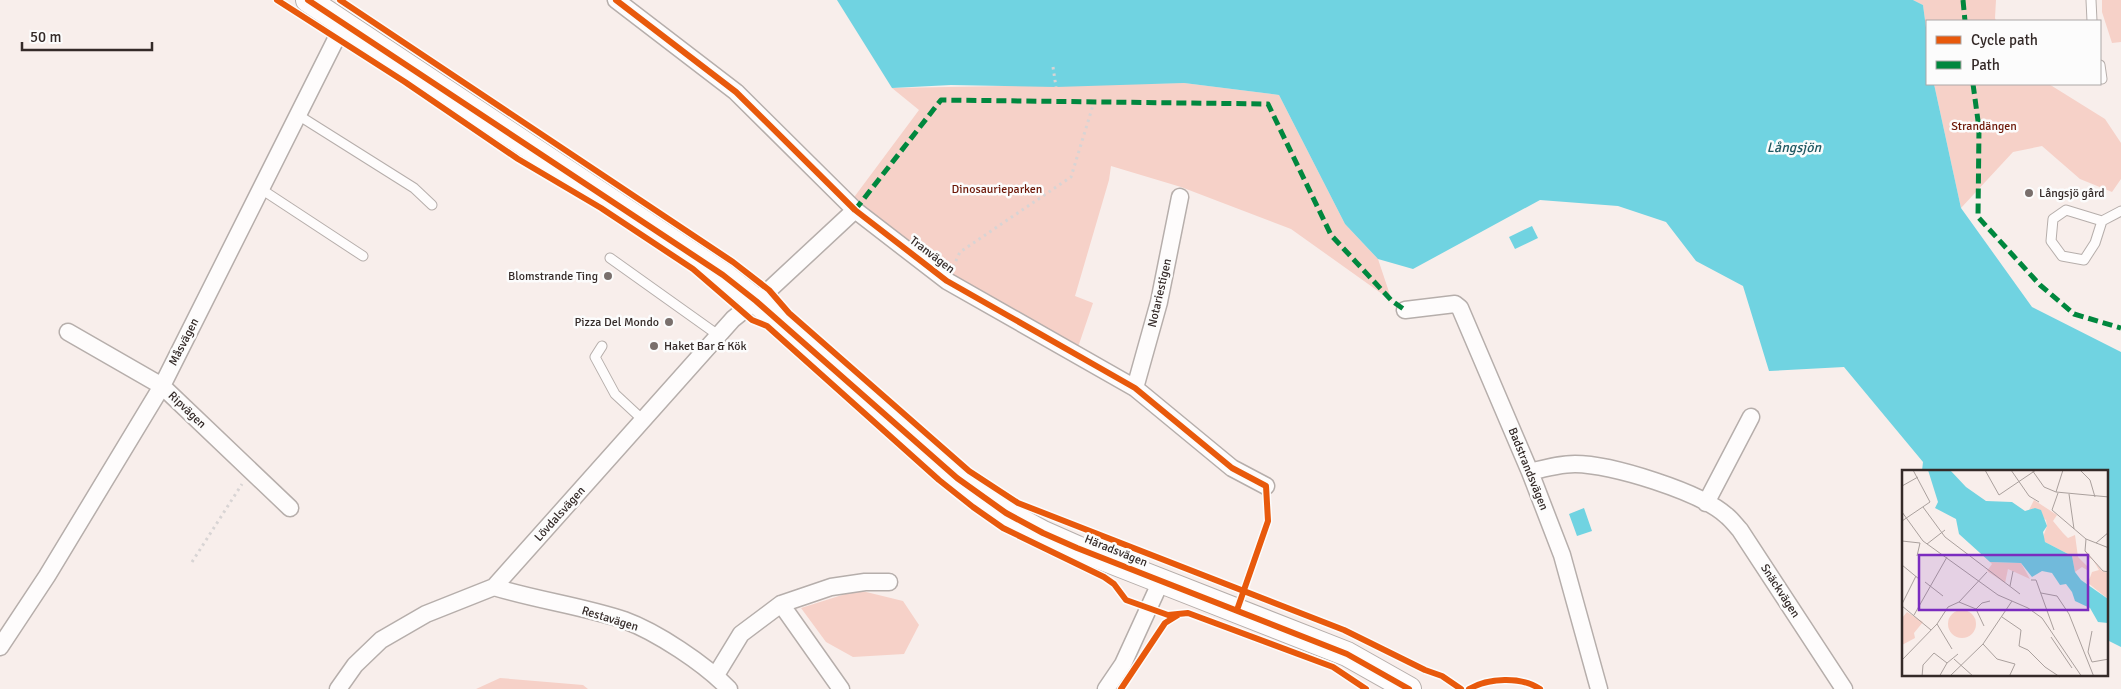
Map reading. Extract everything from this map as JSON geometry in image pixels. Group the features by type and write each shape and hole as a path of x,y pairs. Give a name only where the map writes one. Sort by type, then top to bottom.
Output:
{"street":[{"name":"Häradsvägen","path":"308,0 674,242 756,301 929,455 986,500 1043,533 1347,654 1409,689"},
{"name":"Tranvägen","path":"616,0 736,92 855,210 947,281 1135,388 1232,468 1266,486"},
{"name":"Måsvägen","path":"0,647 47,576 162,386 336,39 345,25"},
{"name":"Notariestigen","path":"1135,388 1159,302 1180,197"},
{"path":"756,301 855,210"},
{"name":"Lövdalsvägen","path":"338,689 355,665 381,640 426,614 494,587 718,335 733,319 756,301"},
{"name":"Badstrandsvägen","path":"1406,310 1455,304 1460,308 1530,472 1562,555 1599,689"},
{"name":"Ripvägen","path":"68,332 162,386 290,508"},
{"path":"1706,503 1751,417"},
{"name":"Snäckvägen","path":"1530,472 1561,464 1596,466 1626,472 1670,487 1706,503 1727,515 1740,530 1844,689"},
{"path":"1106,689 1123,664 1161,581"},
{"path":"716,675 741,634 781,604 831,587 865,582 889,582"},
{"name":"Restavägen","path":"494,587 624,620 650,632 716,675 729,689"},
{"path":"781,604 841,689"}],"lane":[{"path":"2091,0 2092,20"},
{"path":"2101,72 2102,79"},
{"path":"298,115 414,188 432,205"},
{"path":"261,189 363,256"},
{"path":"2102,221 2095,244 2084,260 2062,256 2051,241 2053,220 2066,210 2102,221 2121,211"},
{"path":"610,258 718,335"},
{"path":"602,346 595,357 604,376 615,394 643,420"}],"path":[{"path":"1053,66 1056,87"},
{"path":"947,281 960,252 1071,177 1094,102"},
{"path":"192,562 250,471"}],"green space":[{"path":"1913,0 1996,0 1996,20 1926,20 1926,28 1923,5"},
{"path":"2102,0 2121,0 2121,42 2112,43 2102,12"},
{"name":"Dinosaurieparken","path":"1184,83 1279,95 1345,224 1378,259 1392,301 1291,229 1181,187 1111,166 1109,180 1075,296 1093,303 1076,353 947,281 849,204 919,110 892,88"},
{"name":"Strandängen","path":"1934,85 2050,85 2105,119 2121,143 2121,179 2112,192 2080,179 2042,146 2013,152 1961,208"},
{"path":"858,590 903,601 919,625 904,654 853,657 826,642 801,608"},
{"path":"500,678 583,685 588,689 476,689"}],"water":[{"name":"Långsjön","path":"837,0 1913,0 1923,5 1926,28 1926,85 1934,85 1961,208 2032,307 2121,352 2121,647 2108,640 2108,470 1922,470 1923,462 1844,367 1769,371 1743,286 1696,261 1666,222 1618,206 1540,200 1413,269 1378,259 1345,224 1279,95 1184,83 1056,87 951,85 892,88"},
{"path":"1532,226 1538,238 1515,249 1509,237"},
{"path":"1584,508 1592,531 1577,536 1569,514"}],"marked path":[{"path":"1963,0 1965,20"},
{"path":"1973,85 1979,128 1978,217 2040,285 2074,314 2121,328"},
{"path":"855,210 941,100 1268,104 1331,235 1392,301 1405,310"}],"cycle path":[{"path":"277,0 405,82 518,159 601,208 693,269 752,320 767,326 939,480 1003,528 1104,577 1114,584 1126,600 1168,615 1188,613 1333,667 1366,689"},
{"path":"308,0 723,275 756,301 957,478 1006,513 1043,533 1077,548 1347,654 1409,689"},
{"path":"340,0 733,262 769,290 789,313 969,471 1018,503 1344,630 1425,670 1442,676 1461,689"},
{"path":"616,0 736,92 855,210 947,281 1135,388 1232,468 1266,486 1268,521 1237,610"},
{"path":"1121,689 1165,623 1178,615"},
{"path":"1469,689 1477,685 1504,680 1524,682 1540,689"}],"place":[{"name":"Långsjö gård","path":"2029,193"},
{"name":"Blomstrande Ting","path":"608,276"},
{"name":"Pizza Del Mondo","path":"669,322"},
{"name":"Haket Bar & Kök","path":"654,346"}]}
